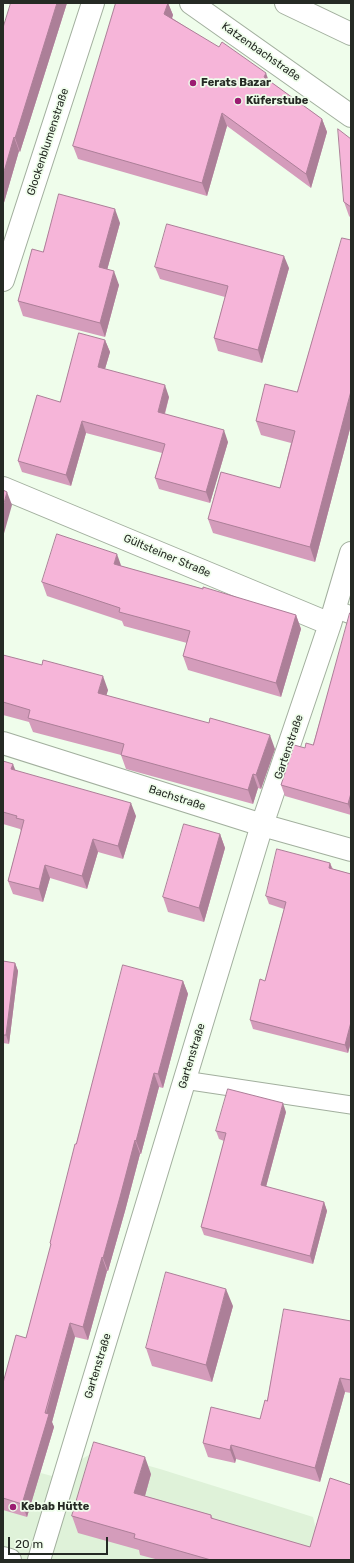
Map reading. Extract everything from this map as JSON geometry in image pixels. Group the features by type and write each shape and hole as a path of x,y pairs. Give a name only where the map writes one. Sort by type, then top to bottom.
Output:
{"street":[{"name":"Glockenblumenstraße","path":"3,280 93,3"},
{"name":"Katzenbachstraße","path":"191,3 351,116"},
{"path":"286,3 351,34"},
{"name":"Gültsteiner Straße","path":"3,488 339,616"},
{"name":"Gartenstraße","path":"39,1560 262,825 339,616 351,553"},
{"name":"Bachstraße","path":"3,743 262,825 351,850"},
{"path":"3,1558 10,1560"}],"lane":[{"path":"184,1080 351,1105"}],"shaded area":[{"path":"96,1451 160,1469 313,1517 316,1529 351,1560 3,1560 3,1463 52,1476"}],"building":[{"path":"11,3 57,3 3,175 3,28"},
{"path":"116,3 168,3 164,14 219,47 222,42 266,73 264,77 322,119 306,174 222,113 202,183 73,146"},
{"path":"338,129 351,139 351,207 344,202"},
{"path":"59,194 115,209 99,267 114,271 100,323 18,301 32,249 43,252"},
{"path":"167,224 284,256 258,350 214,338 228,286 155,267"},
{"path":"342,238 351,240 351,391 310,547 208,519 221,472 280,488 295,431 256,421 265,384 297,392"},
{"path":"79,333 105,340 98,367 165,385 158,412 224,430 206,492 155,478 165,444 82,421 66,475 18,461 37,395 60,402"},
{"path":"3,490 7,492 3,507"},
{"path":"57,534 117,554 114,564 203,589 203,587 296,615 276,683 183,656 190,631 119,612 120,608 42,582"},
{"path":"350,613 351,793 348,804 281,785 294,745 305,748 306,743 313,745"},
{"path":"3,655 42,665 43,660 103,676 98,693 209,723 210,718 270,735 256,775 253,774 248,790 121,755 124,744 28,718 30,710 3,702"},
{"path":"3,761 13,764 11,769 131,803 118,846 93,839 82,876 45,865 39,889 8,881 24,820 16,818 17,816 3,812"},
{"path":"184,824 220,834 199,908 163,897"},
{"path":"277,849 330,863 329,868 351,874 351,1022 345,1045 250,1020 260,979 265,981 286,902 266,896"},
{"path":"3,961 15,963 6,1035 3,1035"},
{"path":"123,965 183,981 158,1074 154,1073 83,1327 70,1323 45,1413 49,1414 22,1504 3,1498 3,1383 16,1335 26,1338 51,1244 50,1243 75,1144"},
{"path":"228,1089 283,1103 261,1185 324,1202 310,1256 201,1227 226,1133 216,1131"},
{"path":"166,1272 226,1289 206,1365 146,1348"},
{"path":"284,1309 351,1321 351,1380 340,1378 315,1468 231,1445 230,1450 203,1443 211,1407 260,1419 265,1400 267,1401"},
{"path":"94,1442 145,1457 134,1493 211,1515 211,1518 310,1547 330,1478 351,1485 351,1560 211,1560 134,1538 135,1534 72,1516"}],"place":[{"name":"Ferats Bazar","path":"193,83"},
{"name":"Küferstube","path":"238,101"},
{"name":"Kebab Hütte","path":"13,1507"}]}
